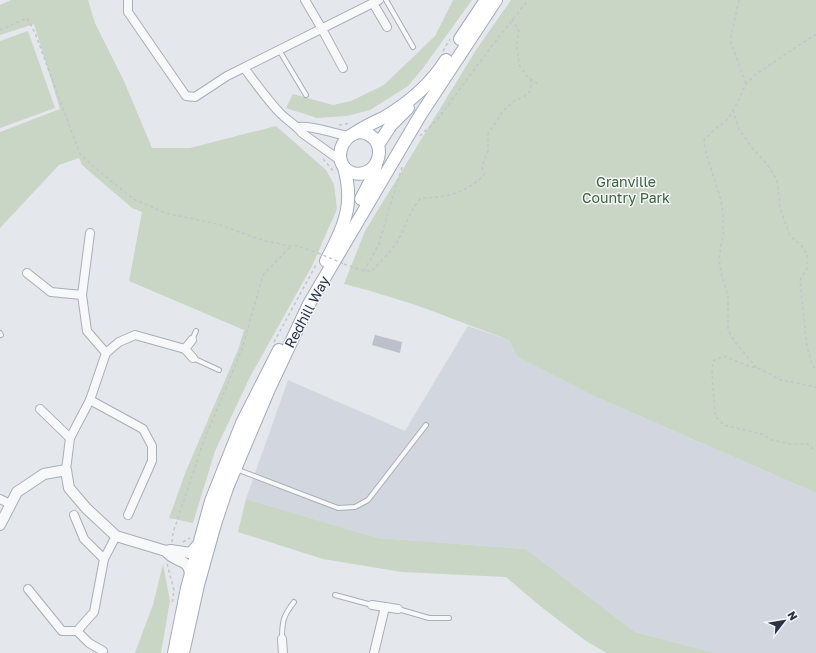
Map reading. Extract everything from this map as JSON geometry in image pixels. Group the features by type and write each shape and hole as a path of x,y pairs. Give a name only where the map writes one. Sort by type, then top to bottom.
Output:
{"main road":[{"path":"376,164 368,171 359,173 352,172 343,164 342,147 354,130 364,127 395,111 421,91 441,69 486,0"},
{"name":"Redhill Way","path":"183,653 198,585 215,524 235,469 269,389 309,304 413,128 454,62 496,0"},
{"path":"378,145 391,125 431,87 445,69 454,62"},
{"path":"353,230 354,213 374,174 376,164 380,156 378,145 369,134 354,130"},
{"name":"Redhill Way","path":"174,653 190,575 211,501 242,422 334,245 343,224 349,193 343,164"}],"street":[{"path":"128,0 128,12 186,96 195,97 227,76 377,1 387,27"},
{"path":"305,0 343,68"},
{"path":"244,68 262,92 282,114 302,133 343,164"},
{"path":"298,128 305,126 336,135 354,130"},
{"path":"90,233 82,295 87,331 106,353"},
{"path":"27,273 52,292 82,295"},
{"path":"190,575 190,568 188,564 116,536 86,508 69,488 66,470 70,438 90,400 106,353 119,342 135,335 185,349 193,358"},
{"path":"185,349 192,340"},
{"path":"90,400 143,429 152,446 152,461 128,515"},
{"path":"40,409 70,438"},
{"path":"0,525 16,492 44,474 66,470"},
{"path":"0,499 10,504"},
{"path":"74,515 84,539 104,558"},
{"path":"28,589 62,631 77,630 94,612 104,558 116,536"},
{"path":"167,555 171,550 190,553 199,543"},
{"path":"372,605 398,609"},
{"path":"374,653 385,607"},
{"path":"77,630 89,643 103,651"},
{"path":"282,639 283,653"}],"lane":[{"path":"386,0 413,47"},
{"path":"279,50 306,95"},
{"path":"192,340 196,331"},
{"path":"193,358 219,370"},
{"path":"235,469 338,508 355,507 368,500 426,425"},
{"path":"335,595 372,605"},
{"path":"282,639 282,621 294,602"},
{"path":"398,609 429,618 449,618"}],"path":[{"path":"420,137 437,120 512,19 528,0"},
{"path":"739,0 730,40 746,84"},
{"path":"0,30 27,18 35,33 80,154 133,199 165,212 217,224 265,241 297,246 364,271 372,271 397,242 413,207 421,198 436,198 451,195 469,188 484,175 482,166 488,151 488,134 503,111 514,101 527,95 531,90 531,80"},
{"path":"512,19 519,31 517,45 519,65 531,80 539,85"},
{"path":"757,368 735,342 728,330 728,296 721,273 719,258 723,235 723,213 721,200 706,153 704,140 727,120 746,84 756,74 816,34"},
{"path":"440,54 452,36"},
{"path":"733,110 739,129 753,149 767,164 777,180 780,208 786,227 790,236 801,245 807,254 807,269 800,280 807,347 812,364 816,370"},
{"path":"336,125 345,125 354,130"},
{"path":"364,271 379,244 388,209 402,167"},
{"path":"172,543 203,443 242,349 263,275 291,246"},
{"path":"816,387 781,380 757,368 724,356 713,361 712,370 716,416 724,425 761,434 772,440 791,444 807,444 816,451"},
{"path":"167,555 167,566 174,590 172,611"}],"shaded area":[{"path":"468,326 509,340 519,357 596,397 816,493 816,653 715,653 635,632 526,549 378,538 246,499 288,380 405,431"}],"green space":[{"path":"11,0 88,0 95,23 124,81 152,148 190,148 276,126 326,170 334,184 337,209 312,266 251,375 215,451 193,523 169,518 186,471 238,350 244,330 129,281 142,212 132,208 82,165 79,158 59,165 0,228 0,132 60,109 34,24 0,35 0,5"},
{"path":"453,0 472,0 423,68 408,86 370,110 347,116 317,118 286,108 293,94 333,105 351,101 384,85 435,36"},
{"name":"Granville Country Park","path":"511,0 816,0 816,493 596,397 518,357 509,340 416,305 344,284 365,231 476,50"},
{"path":"28,31 55,108 0,128 0,41"},
{"path":"246,499 378,538 526,549 635,632 715,653 607,653 586,641 540,606 506,577 402,572 323,559 238,532"},
{"path":"163,564 170,601 161,653 135,653 153,605"}],"building":[{"path":"375,335 402,342 400,353 372,345"}]}
